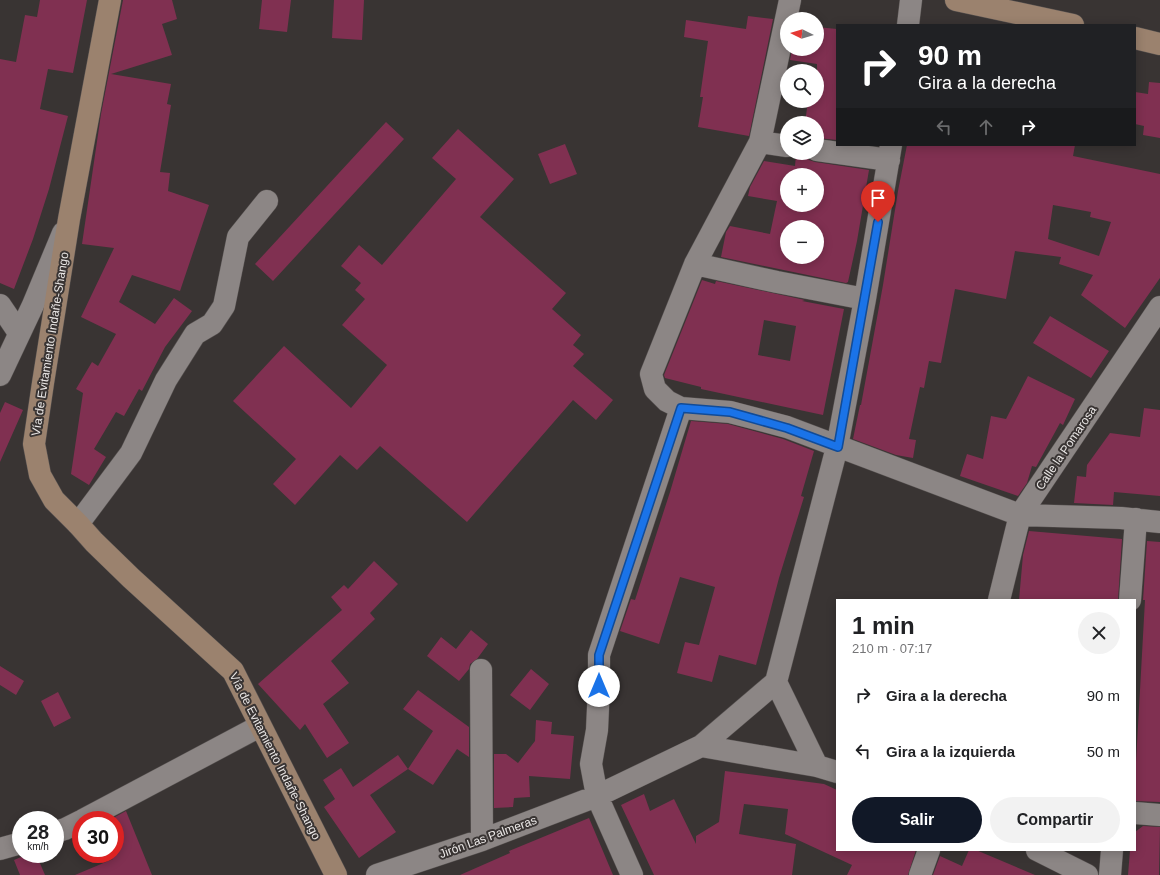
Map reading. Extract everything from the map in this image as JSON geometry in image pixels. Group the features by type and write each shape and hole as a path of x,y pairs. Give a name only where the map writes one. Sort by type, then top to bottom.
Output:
{"main road":[{"name":"Vía de Evitamiento Indañe-Shango","path":"110,0 69,219 34,444 40,475 54,500 94,542 131,578 233,671 336,875"},
{"path":"956,0 1068,24"},
{"path":"1136,38 1160,44"}],"street":[{"path":"790,0 760,142 696,264 651,374 655,389 667,401 681,408 730,412 787,428 1020,516 1136,519 1160,522"},
{"path":"908,24 911,0"},
{"path":"760,142 780,145"},
{"path":"816,766 776,682 838,447 890,152 824,150"},
{"path":"78,524 131,453 166,380 195,334 212,324 224,306 238,237 267,201"},
{"path":"0,375 69,219"},
{"path":"696,264 865,299"},
{"path":"0,305 19,333"},
{"name":"Calle la Pomarosa","path":"999,599 1020,516 1160,307"},
{"path":"632,875 597,796 592,764 597,730 599,655 681,408"},
{"path":"1130,599 1136,519"},
{"path":"481,670 482,840"},
{"name":"Jirón Las Palmeras","path":"377,875 482,840 597,796 701,746 776,682"},
{"path":"99,811 260,726"},
{"path":"701,746 816,766 836,772"},
{"path":"1136,813 1160,815"},
{"path":"0,850 12,846"},
{"path":"920,875 929,851"},
{"path":"1039,851 1087,875"},
{"path":"1110,875 1112,851"}],"building":[{"path":"40,0 87,0 73,73 48,69 40,109 68,116 49,189 33,239 14,289 0,283 0,59 16,62 25,15 37,17"},
{"path":"123,0 172,0 177,19 162,24 172,55 111,74 171,84 167,104 171,105 160,172 170,173 168,191 209,205 180,291 132,275 119,302 155,324 174,298 192,311 165,347 142,391 139,389 124,416 116,412 94,449 106,457 89,485 71,474 83,393 76,389 92,362 98,366 116,334 81,317 114,248 82,244 101,114"},
{"path":"262,0 291,0 287,32 259,29"},
{"path":"334,0 364,0 362,40 332,38"},
{"path":"748,16 773,19 749,136 698,127 703,97 700,97 708,41 684,37 686,20 746,29"},
{"path":"824,28 836,29 836,140 824,139 824,116 806,116 807,108 824,108 824,64 790,60 791,56 824,56"},
{"path":"1149,82 1160,83 1160,138 1143,135 1144,126 1136,124 1136,92 1148,94"},
{"path":"386,122 404,139 273,281 255,264"},
{"path":"458,129 514,179 480,217 566,293 552,309 581,335 573,345 584,354 573,366 613,400 596,420 573,400 467,522 380,446 357,470 340,455 295,505 273,484 296,459 233,401 284,346 351,408 387,365 342,325 365,299 355,290 361,283 341,266 359,245 382,265 456,179 432,158"},
{"path":"565,144 577,174 550,184 538,154"},
{"path":"907,146 1075,146 1073,156 1160,174 1160,278 1125,328 1081,295 1093,275 1059,264 1061,257 1015,251 1006,299 955,289 941,363 929,361 924,388 920,387 909,439 916,440 913,458 896,455 853,439 861,405","holes":["1053,205 1091,212 1090,217 1111,222 1099,256 1048,239"]},
{"path":"796,160 809,160 869,170 857,241 848,282 846,283 721,257 726,232 730,226 770,234 777,201 748,196 750,187 764,161 795,166"},
{"path":"702,280 715,284 716,281 844,309 823,415 701,389 701,387 665,378 664,375","holes":["764,320 796,326 790,361 758,355"]},
{"path":"1050,316 1109,351 1091,378 1033,343"},
{"path":"1028,376 1075,399 1063,425 1060,423 1036,467 1032,466 1027,483 1018,496 960,476 967,454 983,459 991,416 1006,419"},
{"path":"5,402 23,410 0,462 0,413"},
{"path":"1144,408 1160,410 1160,496 1114,492 1113,505 1074,503 1077,476 1086,477 1087,465 1110,433 1140,437"},
{"path":"691,421 728,424 783,439 814,451 801,496 804,497 779,578 756,665 719,655 712,682 677,673 685,642 699,645 715,587 680,577 659,644 620,631 631,599 635,600"},
{"path":"1029,531 1122,539 1118,599 1019,599 1023,555"},
{"path":"1147,541 1160,542 1160,802 1136,801 1136,762 1145,600 1143,600"},
{"path":"374,561 398,584 370,613 375,619 331,661 349,683 323,704 349,743 327,758 305,724 300,730 258,684 342,610 331,597 344,585 348,589"},
{"path":"471,630 488,644 477,659 470,664 469,669 459,681 427,656 441,637 456,649"},
{"path":"0,666 24,681 16,695 0,685"},
{"path":"531,669 549,684 530,710 510,695"},
{"path":"418,690 469,727 469,757 457,749 433,785 408,769 433,731 403,709"},
{"path":"58,692 71,718 54,727 41,701"},
{"path":"536,720 552,722 551,734 574,736 570,779 529,776 530,797 514,798 513,807 494,808 494,754 506,754 518,763 535,741"},
{"path":"398,755 408,769 370,795 396,832 359,858 324,807 335,799 323,780 341,768 353,787"},
{"path":"725,771 824,784 836,790 836,851 916,851 908,875 847,875 852,865 785,834 788,809 744,804 739,834 796,844 792,875 654,875 621,805 644,794 650,811 674,799 696,844 696,836 719,822"},
{"path":"126,811 152,875 75,875 104,863 124,863 124,812"},
{"path":"589,818 613,875 460,875 510,853 509,851"},
{"path":"1143,826 1160,827 1159,875 1128,875 1130,851 1136,851 1136,831"},
{"path":"969,851 978,851 1035,875 933,875 940,856 962,866"},
{"path":"15,863 40,863 45,875 20,875"}],"route":[{"path":"599,686 599,655 681,408 730,412 787,428 838,447 878,222"}]}
